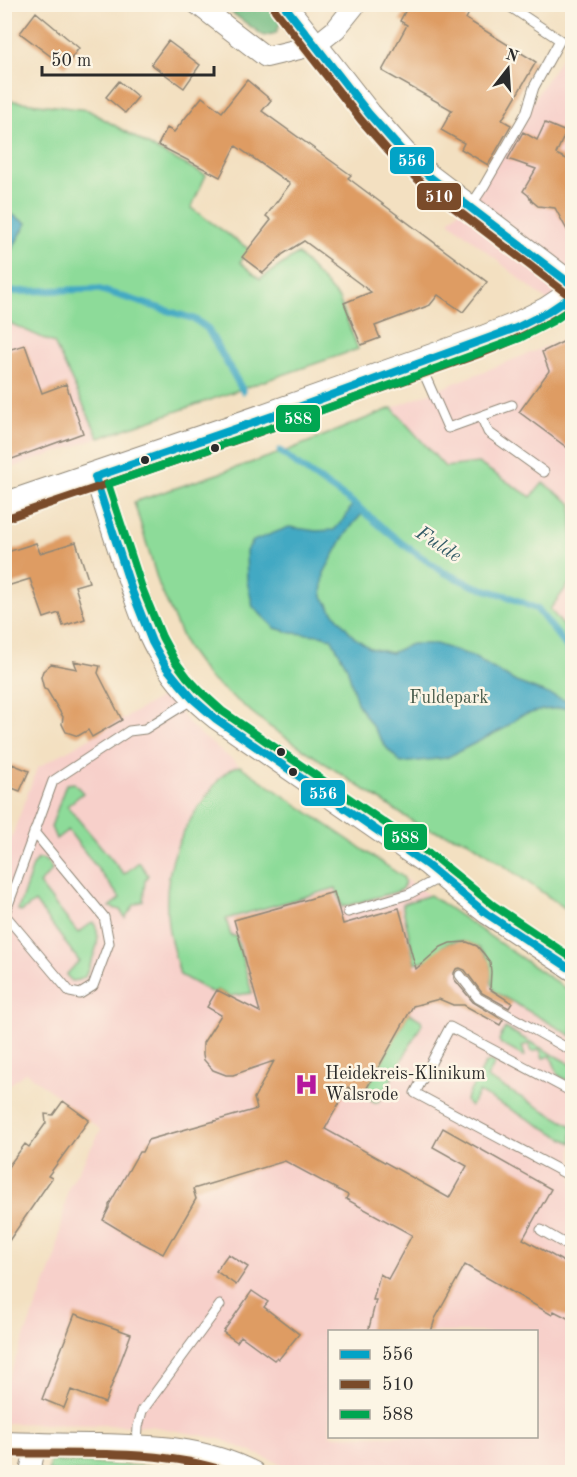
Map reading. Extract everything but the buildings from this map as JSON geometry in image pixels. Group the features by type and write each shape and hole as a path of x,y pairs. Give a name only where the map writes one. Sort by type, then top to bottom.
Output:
{"main road":[{"path":"4,508 261,420 516,328 573,296"}],"street":[{"path":"197,4 266,57 316,45 336,29 356,4"},
{"path":"283,4 369,114 404,153 430,177 573,285"},
{"path":"95,477 147,632 161,660 193,699 233,731 419,859 481,909 573,970"},
{"path":"4,1442 181,1448 236,1463 254,1473"},
{"path":"30,1473 36,1443"}],"lane":[{"path":"470,207 526,113 534,87 560,40 506,4"},
{"path":"419,364 448,428 512,405"},
{"path":"481,416 488,432 544,472"},
{"path":"34,832 104,917 109,943 93,986 80,994 70,992 5,916 34,832 53,781 129,730 145,729 193,699"},
{"path":"348,912 409,894 442,877"},
{"path":"460,975 478,998 573,1051"},
{"path":"573,1092 450,1027 415,1093 573,1177"},
{"path":"541,1230 573,1248"},
{"path":"137,1445 142,1411 220,1305"}],"shaded area":[{"path":"572,41 572,321 449,221 480,182"},
{"path":"4,321 54,343 99,438 5,470"},
{"path":"572,336 572,504 543,483 531,497 478,463 445,467 392,408"},
{"path":"572,580 572,637 550,609"},
{"name":"Heidekreis-Klinikum Walsrode","path":"165,695 194,729 240,766 572,993 572,1472 297,1472 220,1439 151,1426 5,1423 5,1386 55,1259 68,1189 101,1130 26,1072 8,1086 5,1082 4,837 11,839 37,768"}],"green space":[{"path":"221,5 270,5 282,19 276,33 264,36"},
{"path":"5,100 88,110 155,149 206,175 191,208 250,250 240,262 260,279 298,254 339,299 358,349 99,438 54,343 5,321 5,261 27,223 5,211"},
{"name":"Fuldepark","path":"392,408 445,467 478,463 531,497 543,483 572,504 572,580 550,609 572,637 572,913 467,840 421,827 270,727 208,677 187,648 159,585 134,502 289,450"},
{"path":"240,766 403,877 404,883 399,891 342,907 336,888 226,919 231,936 236,936 252,993 230,996 217,990 213,993 180,975 169,931 167,890 174,856 187,825 221,777"},
{"path":"74,783 83,793 67,806 124,874 139,862 148,875 145,880 143,901 134,905 125,918 120,910 110,907 120,898 68,830 56,839 51,827 66,784"},
{"path":"38,859 47,861 52,870 39,884 78,933 93,922 96,928 98,935 93,957 85,977 79,980 72,981 66,975 79,961 35,902 21,912 18,910 34,863"},
{"path":"430,895 572,993 572,1036 495,992 488,959 485,953 475,945 462,942 449,943 429,959 415,963 402,904"},
{"path":"409,1013 421,1020 422,1024 379,1101 375,1102 363,1095"},
{"path":"505,1028 572,1065 572,1083 558,1075 551,1056 543,1058 540,1050 532,1052 529,1044 522,1046 525,1056 523,1056 501,1044 499,1040"},
{"path":"491,1061 495,1063 487,1078 572,1126 572,1143 479,1092 471,1106 467,1104 467,1097 485,1064"},
{"path":"50,1461 195,1469 205,1472 48,1472"}],"water":[{"path":"5,211 27,223 5,261"},
{"path":"353,503 364,512 342,540 324,573 322,595 354,637 370,648 391,653 411,644 436,644 472,656 516,682 567,701 572,700 572,707 542,710 520,716 505,728 446,758 401,763 386,747 357,703 347,667 331,638 292,633 275,628 253,607 247,581 246,551 253,541 289,527 316,531 334,530 345,518"}],"waterway":[{"name":"Fulde","path":"4,292 98,289 194,319 207,328 243,391"},
{"name":"Fulde","path":"280,451 443,572 537,609 567,647 572,661"}],"transit line":[{"name":"556","path":"283,4 369,114 404,153 430,177 572,285"},
{"name":"510","path":"275,10 361,120 397,161 424,185 566,293"},
{"name":"556","path":"572,296 548,312 516,328 307,404 95,477 132,591 152,642 166,667 193,699 216,719 427,865 487,914 572,970"},
{"name":"510","path":"7,518 485,352 530,333 572,308"},
{"name":"588","path":"572,308 520,338 311,414 108,484 142,588 162,637 175,661 200,691 222,711 433,856 493,905 572,958"},
{"name":"510","path":"4,1453 146,1456 202,1464 229,1472"}],"place":[{"name":"Heidekreis-Klinikum Walsrode","path":"307,1084"}]}
